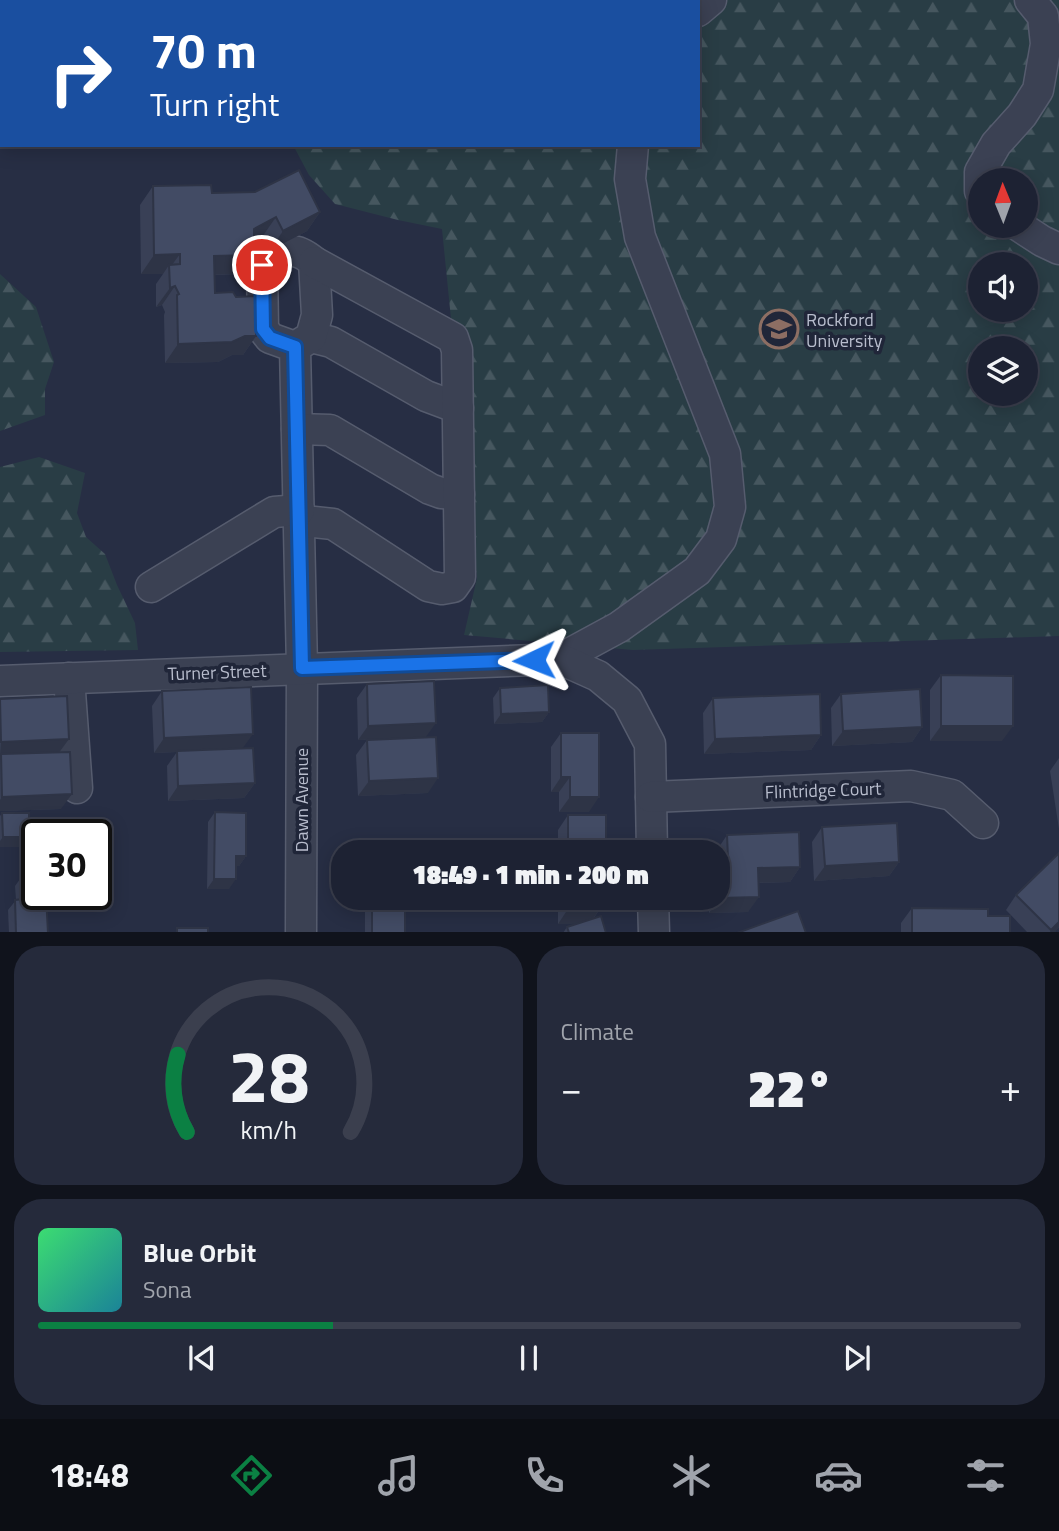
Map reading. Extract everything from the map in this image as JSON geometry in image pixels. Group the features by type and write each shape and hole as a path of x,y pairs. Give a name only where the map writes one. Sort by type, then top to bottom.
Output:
{"street":[{"path":"983,168 996,144 1022,116 1045,102 1038,90 1046,44 1043,16 1030,0"},
{"path":"559,659 619,627 697,571 721,540 730,507 725,454 640,237 630,179 633,147"},
{"path":"1037,238 1059,249"},
{"path":"151,587 274,512 333,524 428,586 442,589 453,587 460,578 458,408 457,350 453,338 314,262 302,251 286,251 262,265 263,329 270,338 331,342 426,396 458,408"},
{"name":"Dawn Avenue","path":"301,932 302,668 297,429 303,342 317,315 314,262"},
{"path":"297,429 330,430 430,489 459,494"},
{"path":"559,659 598,676 627,700 650,744 652,840"},
{"name":"Turner Street","path":"0,681 559,659"},
{"path":"69,678 77,788"},
{"name":"Flintridge Court","path":"651,797 911,786 952,794 983,823"},
{"path":"653,910 654,932"}],"green space":[{"name":"Rockford University","path":"700,0 1059,0 1059,636 633,650 464,635 477,578 442,229 335,204 309,175 294,147 700,147"},
{"path":"0,274 36,307 54,362 45,389 45,415 0,431"},
{"path":"39,457 85,473 77,513 86,537 105,554 135,623 138,650 0,652 0,467"}],"building":[{"path":"299,170 320,212 283,231 276,217 254,229 254,255 214,256 215,293 233,292 236,297 256,296 256,336 245,336 232,342 178,344 179,294 175,286 170,288 169,265 180,264 180,254 154,255 153,186 211,185 212,193 255,192"},
{"path":"941,675 1013,676 1013,726 941,726"},
{"path":"434,681 436,723 368,726 367,684"},
{"path":"548,685 549,712 501,714 500,688"},
{"path":"251,687 253,734 164,738 162,691"},
{"path":"920,689 922,727 843,731 841,694"},
{"path":"820,694 821,735 715,739 713,698"},
{"path":"67,696 69,739 1,742 0,699"},
{"path":"561,733 599,733 599,797 570,797 570,777 561,777"},
{"path":"436,737 438,778 369,781 367,740"},
{"path":"253,748 255,783 178,786 177,751"},
{"path":"70,752 72,794 2,797 1,754"},
{"path":"215,812 246,813 246,856 236,856 236,879 214,879"},
{"path":"2,813 29,813 29,818 68,818 21,819 21,837 3,837"},
{"path":"568,815 606,815 606,840 568,840"},
{"path":"897,823 899,862 825,866 822,827"},
{"path":"799,832 800,867 758,868 759,897 730,898 730,840 727,840 727,835"},
{"path":"1059,853 1059,922 1051,930 1016,895"},
{"path":"21,899 21,910 47,910 48,932 16,932 15,900"},
{"path":"912,908 988,909 988,916 1010,916 1010,932 912,932"},
{"path":"372,910 405,910 405,932 372,932"},
{"path":"798,911 806,932 740,932"},
{"path":"601,916 606,932 569,932 567,927"},
{"path":"177,928 208,928 208,932 177,932"}],"place":[{"name":"Rockford University","path":"779,329"}],"route":[{"path":"262,265 263,329 270,338 295,347 302,668 534,660"}]}
